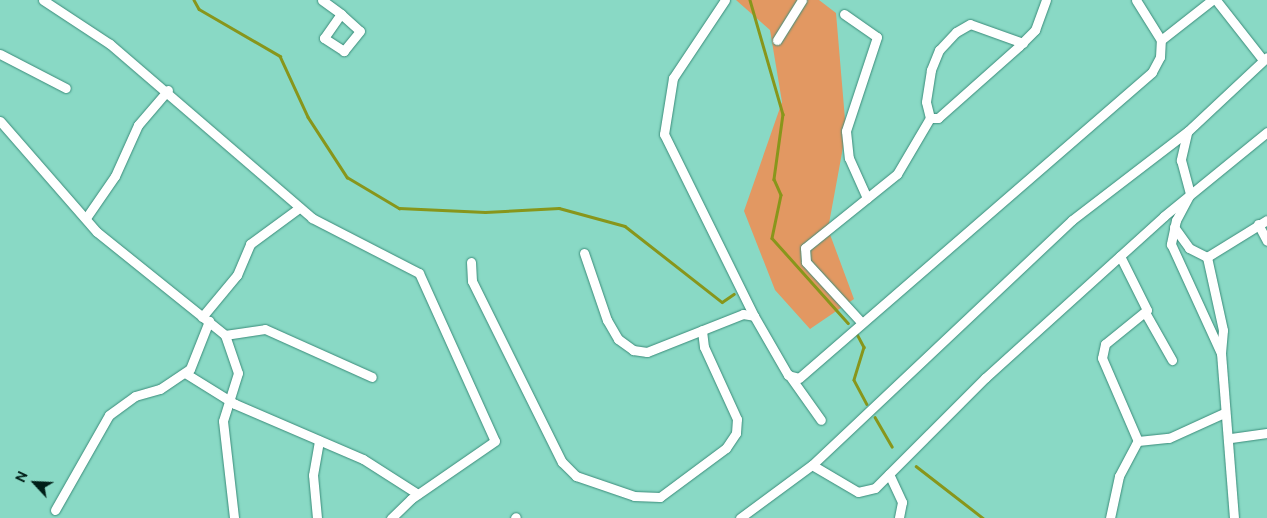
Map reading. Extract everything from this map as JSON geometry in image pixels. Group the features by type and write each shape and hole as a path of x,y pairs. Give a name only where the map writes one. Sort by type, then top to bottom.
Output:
{"street":[{"path":"42,0 110,44 168,90 299,208 341,236 419,273 495,441 418,494 391,518"},
{"path":"322,0 341,14"},
{"path":"725,0 673,78 664,134 754,316 788,375 821,420"},
{"path":"777,40 802,0"},
{"path":"930,118 938,118 1036,30 1046,0"},
{"path":"788,375 798,378 1152,72 1160,57 1161,40 1136,0"},
{"path":"740,518 812,465 1072,220 1188,131 1265,59 1219,1 1161,40"},
{"path":"844,14 877,36 846,131 849,158 867,198"},
{"path":"862,323 806,262 805,248 897,174 930,118 926,102 931,70 938,50 956,32 970,24 1023,43"},
{"path":"0,54 66,88"},
{"path":"86,218 115,176 138,125 168,90"},
{"path":"0,121 86,218 225,335 238,373 223,430 234,518"},
{"path":"1188,131 1181,160 1190,194 1174,227 1172,244 1221,353"},
{"path":"812,465 866,494 889,474 985,378 1120,256 1190,194 1267,132"},
{"path":"55,510 109,415 135,396 160,390 185,373 205,319 236,275 250,244 299,208"},
{"path":"1207,257 1267,220"},
{"path":"1258,224 1267,241"},
{"path":"1174,227 1189,248 1207,257"},
{"path":"584,253 607,320 618,339 633,350 647,352 743,314 754,316"},
{"path":"1120,256 1146,314 1172,360"},
{"path":"1207,257 1222,330 1221,353 1224,413 1231,438 1234,518"},
{"path":"470,262 472,281 562,462 576,476 634,496 660,497 726,448 736,433 737,419 704,347 702,330"},
{"path":"1138,441 1102,358 1105,344 1146,314"},
{"path":"225,335 265,329 372,376"},
{"path":"185,373 230,401 363,459 418,494"},
{"path":"1138,441 1169,438 1224,413"},
{"path":"1231,438 1267,433"},
{"path":"317,518 313,475 320,441"},
{"path":"1110,518 1119,476 1138,441"},
{"path":"889,474 902,502 899,518"}],"shaded area":[{"path":"736,0 819,0 836,13 846,131 828,229 854,299 810,329 775,290 744,211 782,102 770,30"}],"waterway":[{"path":"194,0 199,9 280,56 308,117 347,177 399,208 485,212 559,208 625,226 722,302 734,294"},
{"path":"750,0 783,114 774,179 781,195 772,238 848,323"},
{"path":"857,334 864,347 854,380 867,404"},
{"path":"875,417 892,446"},
{"path":"916,466 983,518"}]}
